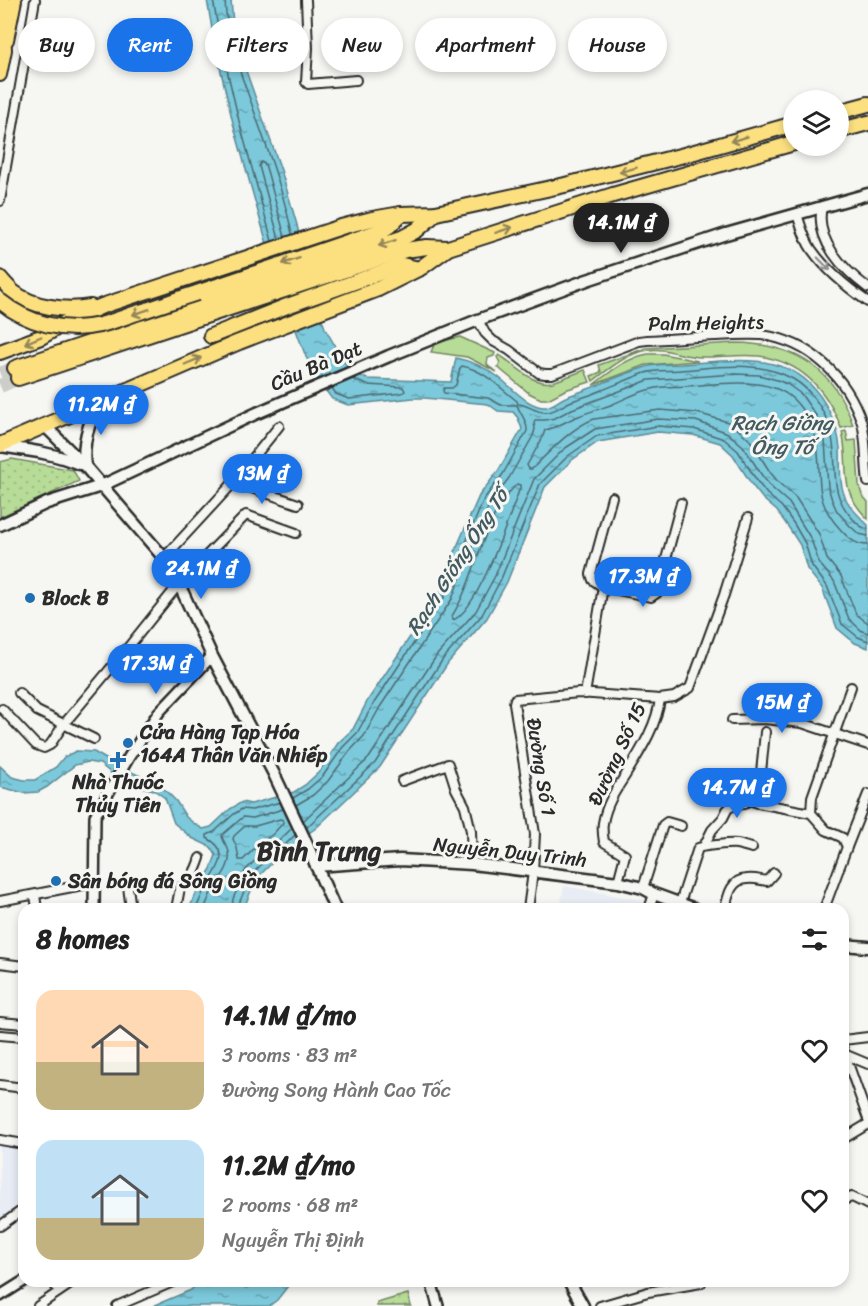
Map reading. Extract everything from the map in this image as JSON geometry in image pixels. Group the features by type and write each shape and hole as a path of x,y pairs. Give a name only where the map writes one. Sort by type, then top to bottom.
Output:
{"highway":[{"path":"849,109 868,104"},
{"path":"849,128 868,123"},
{"path":"0,352 41,337 68,321 102,306 341,227 401,214 436,213 608,175 783,127"},
{"path":"0,445 239,342 378,289 419,269 448,248 603,198 783,146"},
{"path":"332,268 402,238 417,230 436,213"},
{"path":"0,301 25,317 46,324 68,328 90,327 111,322 385,229 401,214"},
{"path":"17,373 332,268 413,248 448,248"},
{"path":"211,336 402,265 419,269"},
{"path":"0,278 15,293 33,303 51,307 102,306"}],"main road":[{"path":"3,0 5,50"},
{"path":"0,75 15,0"},
{"name":"Cầu Bà Dạt","path":"0,525 47,503 101,486 257,413 478,320 587,279 726,234 868,194"},
{"path":"85,466 83,454 85,442 92,416 101,402"},
{"path":"45,426 85,466 164,558 274,774 332,903"},
{"path":"0,445 68,459 85,466"},
{"name":"Nguyễn Duy Trinh","path":"316,866 400,860 472,864 618,882 643,888 680,903"},
{"path":"849,945 868,947"},
{"path":"572,1287 583,1306"}],"street":[{"path":"0,201 34,0"},
{"path":"306,0 308,48 306,82 308,84 356,80"},
{"path":"822,207 821,226 834,256 868,288"},
{"path":"797,214 811,249 834,274 868,302"},
{"name":"Palm Heights","path":"478,320 492,341 536,371 545,374 552,374 647,340 747,335 769,337 794,345 810,352 823,362 834,372 848,392 862,427 868,482"},
{"path":"164,558 234,482 279,426"},
{"path":"234,482 298,504"},
{"path":"612,497 591,574 593,580 603,587 651,597 657,593 681,503"},
{"path":"2,709 32,742 41,748 50,745 64,724 179,584 246,515 296,533"},
{"path":"603,587 585,694 660,699 674,697 690,688 724,595 748,518"},
{"path":"94,903 95,816 129,757 159,712 212,656"},
{"path":"811,813 812,797 850,687"},
{"path":"19,693 36,711 94,739"},
{"name":"Đường Số 1","path":"529,903 535,834 514,703 516,699 585,694"},
{"name":"Đường Số 15","path":"618,882 625,855 604,842 602,825 609,801 659,711 660,699"},
{"path":"732,720 764,719 802,723 868,745"},
{"path":"758,803 765,732"},
{"path":"402,781 448,764 456,789 465,806 471,831 472,864"},
{"path":"709,788 758,803 811,813 826,830 843,838 847,848"},
{"path":"826,903 868,794"},
{"path":"704,846 712,830 727,810 730,807 744,804 748,800"},
{"path":"643,888 663,825 667,822 681,826"},
{"path":"680,903 698,848 732,844 752,848"},
{"path":"177,903 180,888 196,872 200,858"},
{"path":"727,903 735,882 744,878 767,880 774,873"},
{"path":"0,901 93,883"},
{"path":"128,887 130,903"},
{"path":"651,903 654,894"},
{"path":"35,895 36,903"},
{"path":"0,963 18,965"},
{"path":"0,1022 18,1024"},
{"path":"0,1035 18,1036"},
{"path":"849,1039 868,1037"},
{"path":"849,1055 868,1064"},
{"path":"849,1067 868,1122 849,1135"},
{"path":"0,1085 18,1087"},
{"path":"0,1140 18,1143"},
{"path":"849,1198 852,1197 868,1205"},
{"path":"0,1226 18,1213"},
{"path":"0,1296 18,1285"},
{"path":"56,1287 59,1291"},
{"path":"38,1306 65,1287"},
{"path":"117,1306 161,1287"},
{"path":"432,1287 438,1306"},
{"path":"600,1306 648,1292 677,1287"}],"shaded area":[{"path":"564,886 647,901 646,903 561,903"},
{"path":"0,1144 18,1147 18,1210 0,1222"}],"green space":[{"path":"460,337 495,353 494,356 488,358 487,364 497,372 467,357 431,352 435,343"},
{"path":"736,343 776,348 810,363 835,388 853,425 841,428 820,390 800,371 788,364 759,356 699,357 663,350 643,351 625,358 593,381 591,376 601,372 599,365 646,348"},
{"path":"648,354 663,354 698,361 646,365 593,385 625,362"},
{"path":"499,355 524,374 538,381 553,382 585,370 590,382 565,390 548,399 541,399 529,393 498,367 500,363 497,357"},
{"path":"846,431 848,441 856,440 859,485 862,495 868,502 868,519 858,508 848,487 842,432"},
{"path":"12,459 73,470 79,481 0,517 0,462"},
{"path":"408,1294 411,1306 377,1306 377,1303"}],"water":[{"name":"Rạch Giồng Ông Tố","path":"207,0 231,0 232,18 210,18"},
{"name":"Rạch Giồng Ông Tố","path":"221,72 246,72 281,170 297,225 311,290 325,328 344,362 356,374 367,379 451,382 456,358 488,370 526,400 546,407 652,365 749,361 782,367 796,373 809,383 821,397 837,431 844,495 851,508 868,525 868,648 855,643 837,628 822,588 807,569 800,545 777,511 752,485 733,455 720,443 693,435 658,432 598,442 572,460 545,487 507,582 487,618 448,663 380,767 316,828 274,861 256,879 246,903 192,903 211,869 216,855 211,847 192,838 174,823 165,798 154,790 141,787 111,773 100,764 88,762 75,765 38,792 24,793 0,787 0,766 12,777 35,780 56,767 64,757 76,751 94,752 160,785 176,801 186,817 203,829 211,827 230,809 242,802 251,804 294,792 305,785 319,772 338,743 353,729 368,700 440,592 479,496 498,471 522,429 513,412 498,411 488,404 413,398 348,405 332,399 306,357 276,276"},
{"path":"194,1287 287,1287 269,1306 153,1306"}],"tunnel":[{"path":"0,374 15,368"},
{"path":"0,386 18,378"}],"place":[{"name":"Block B","path":"30,598"},
{"name":"Cửa Hàng Tạp Hóa 164A Thân Văn Nhiếp","path":"128,743"},
{"name":"Nhà Thuốc Thủy Tiên","path":"118,760"},
{"name":"Sân bóng đá Sông Giồng","path":"56,881"}],"district":[{"name":"Bình Trưng","path":"319,851"}],"water label":[{"name":"Rạch Giống Ống Tố","path":"457,562"}]}
